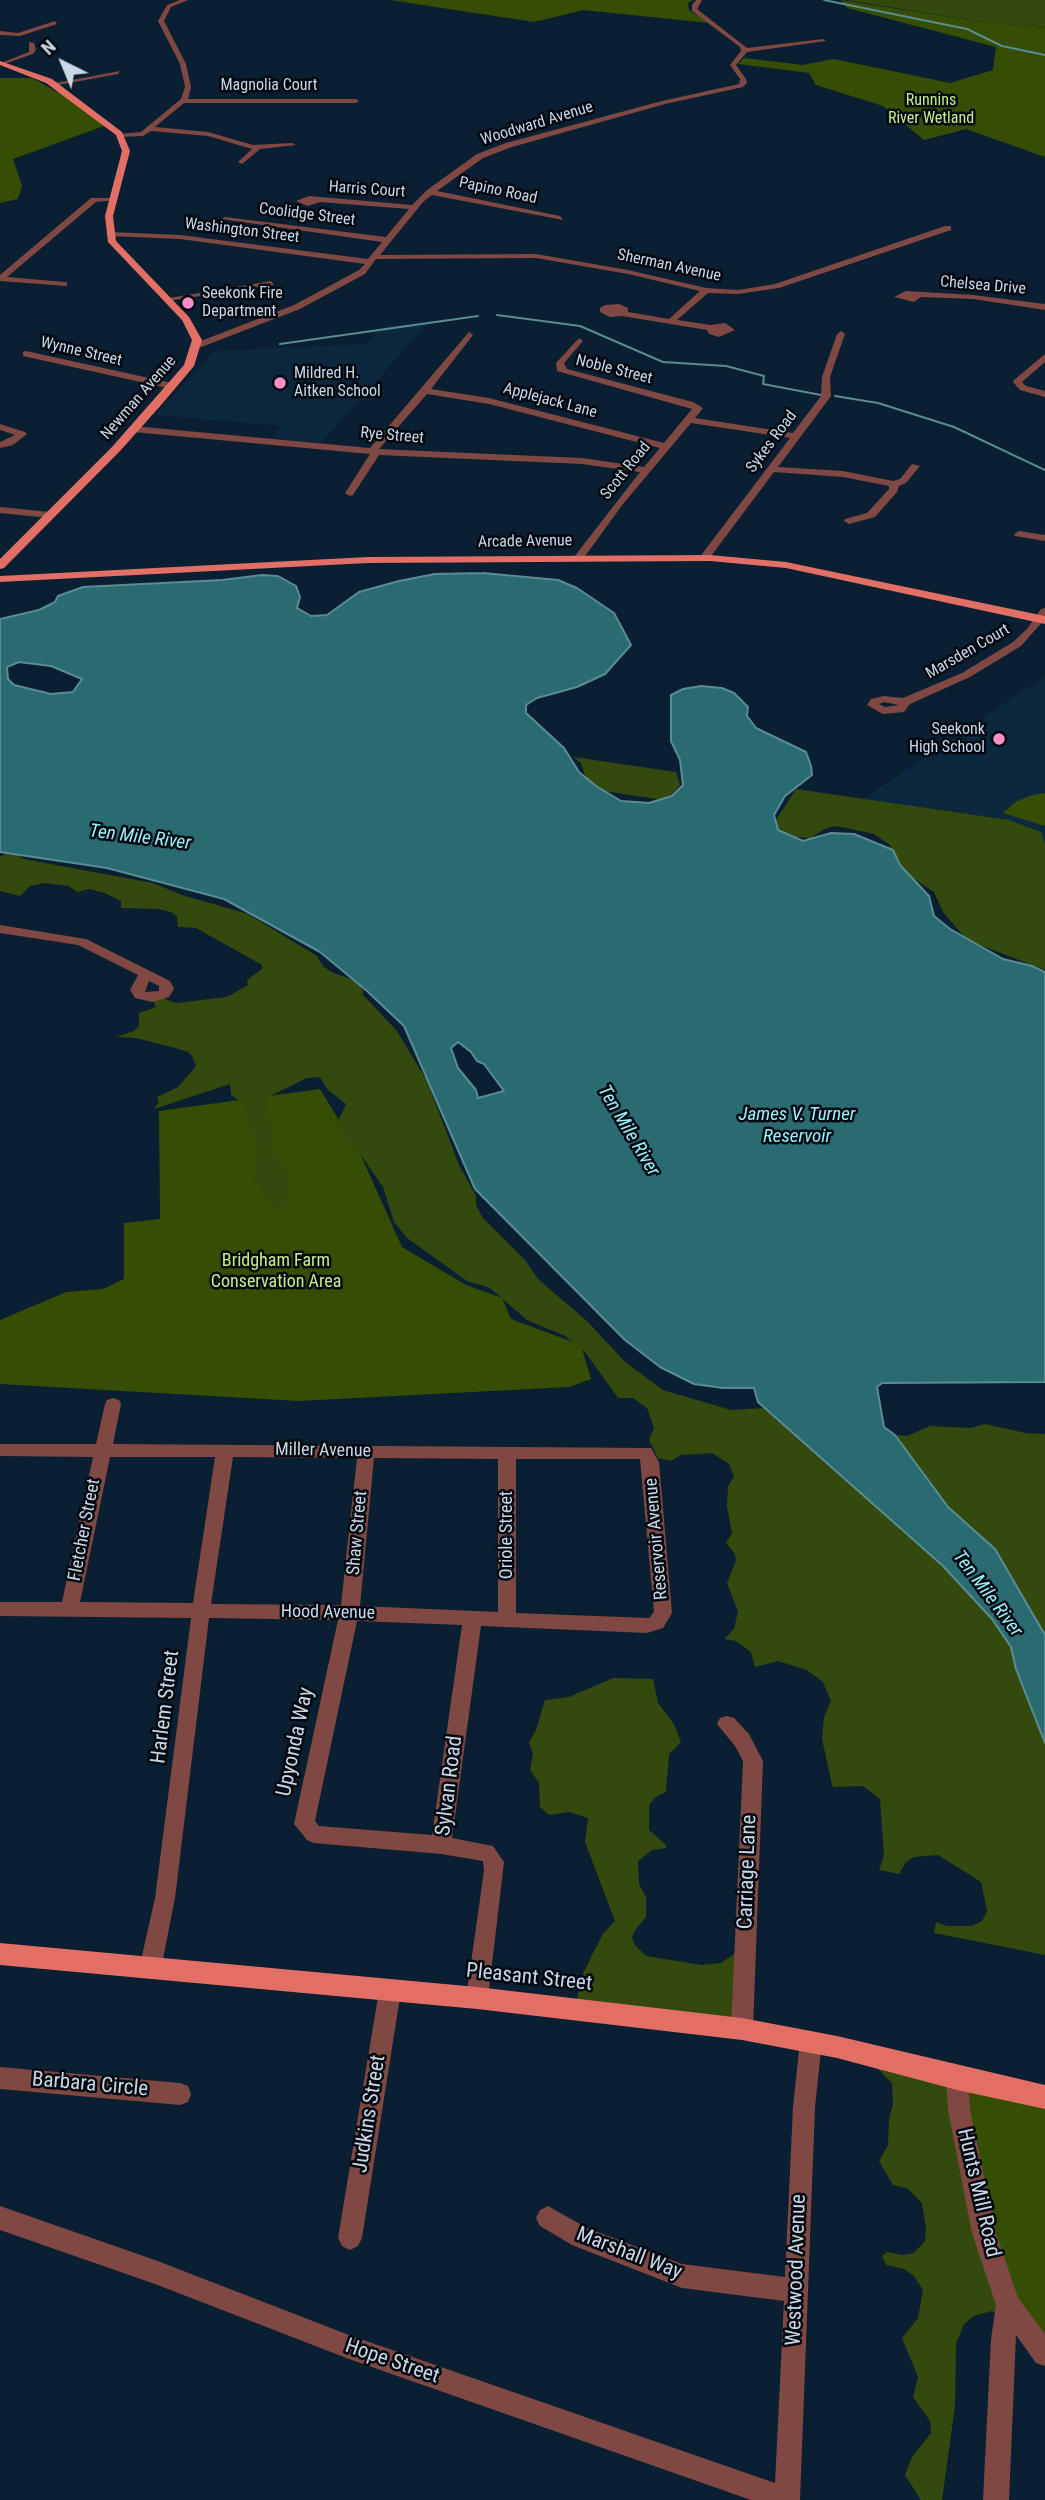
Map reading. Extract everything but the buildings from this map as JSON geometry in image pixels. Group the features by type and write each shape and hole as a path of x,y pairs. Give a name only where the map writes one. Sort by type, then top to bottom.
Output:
{"main road":[{"path":"1,64 26,71 53,84 96,114 122,140 125,161 113,198 108,225 110,234"},
{"name":"Newman Avenue","path":"0,566 134,429 189,366 197,346 186,319 114,244 110,234"},
{"name":"Arcade Avenue","path":"0,579 309,562 579,557 704,558 786,565 1043,617"},
{"name":"Pleasant Street","path":"0,1954 477,1998 742,2029 811,2041 1045,2097"}],"street":[{"path":"146,132 183,101 188,87 183,64 161,21 169,6 186,0"},
{"path":"699,0 694,10 737,40 744,50 823,41"},
{"path":"0,33 18,35 55,23"},
{"path":"1,64 31,53 31,43"},
{"name":"Woodward Avenue","path":"197,346 317,297 362,272 413,207 480,156 509,145 664,102 741,86 743,79 733,65 744,50"},
{"path":"53,84 118,72"},
{"name":"Magnolia Court","path":"183,101 356,101"},
{"path":"122,140 146,132 213,135 238,144 258,147 292,145"},
{"path":"242,162 258,147"},
{"name":"Papino Road","path":"430,192 560,218"},
{"path":"0,279 91,202 113,198"},
{"name":"Harris Court","path":"319,201 413,207"},
{"name":"Coolidge Street","path":"225,219 387,240"},
{"name":"Sherman Avenue","path":"373,259 536,256 726,293 759,290 948,228"},
{"name":"Washington Street","path":"110,234 180,237 373,259"},
{"path":"0,279 64,284"},
{"path":"167,299 271,283"},
{"path":"671,321 706,290"},
{"name":"Chelsea Drive","path":"919,294 986,298 1045,307"},
{"path":"622,313 711,328"},
{"name":"Sykes Road","path":"704,558 826,396 826,377 841,334"},
{"path":"350,494 374,457 375,446 425,391 469,335"},
{"name":"Noble Street","path":"579,341 560,363 560,369 696,407"},
{"name":"Wynne Street","path":"26,354 172,386"},
{"path":"1045,358 1017,383 1025,389 1045,394"},
{"name":"Applejack Lane","path":"425,391 489,401 667,447"},
{"name":"Scott Road","path":"579,557 690,420 697,411 696,407"},
{"path":"690,420 796,436"},
{"path":"0,427 21,432 21,436 10,443 0,445"},
{"name":"Rye Street","path":"134,429 374,451 582,461 647,470"},
{"path":"771,469 843,474 894,484 903,481 915,466"},
{"path":"849,521 870,515 894,490 894,484"},
{"path":"0,510 50,515"},
{"path":"1019,534 1045,538"},
{"name":"Marsden Court","path":"904,702 966,675 1017,644 1043,617"},
{"path":"0,929 81,942 146,974"},
{"name":"Fletcher Street","path":"69,1611 113,1404"},
{"name":"Miller Avenue","path":"0,1450 645,1453"},
{"name":"Harlem Street","path":"150,1969 165,1898 201,1611 225,1450"},
{"name":"Shaw Street","path":"348,1613 366,1452"},
{"name":"Oriole Street","path":"507,1452 507,1619"},
{"name":"Reservoir Avenue","path":"645,1453 650,1462 663,1613 656,1623"},
{"name":"Hood Avenue","path":"0,1609 348,1613 647,1626 656,1623"},
{"name":"Upyonda Way","path":"348,1613 304,1824 314,1835 441,1845"},
{"name":"Sylvan Road","path":"473,1617 441,1845 486,1852 494,1862 477,1998"},
{"name":"Carriage Lane","path":"727,1724 742,1740 753,1762 742,2029"},
{"name":"Judkins Street","path":"350,2238 390,1991"},
{"name":"Westwood Avenue","path":"787,2500 804,2107 811,2041"},
{"name":"Barbara Circle","path":"0,2078 180,2094"},
{"name":"Hunts Mill Road","path":"957,2078 959,2110 984,2233 1008,2305 1045,2354"},
{"name":"Hope Street","path":"0,2218 155,2272 349,2347 787,2500"},
{"name":"Marshall Way","path":"548,2218 580,2237 682,2276 797,2291"},
{"name":"Hunts Mill Road","path":"996,2500 1003,2339 1008,2305"}],"shaded area":[{"name":"Mildred H. Aitken School","path":"430,321 321,443 272,438 281,426 156,415 214,351 366,344 384,326"},
{"name":"Seekonk High School","path":"1045,676 1045,880 1027,826 860,801"}],"green space":[{"path":"390,0 693,0 688,3 689,10 709,23 583,10 534,22"},
{"name":"Runnins River Wetland","path":"841,0 975,21 1045,28 1045,157 966,129 924,140 883,106 816,85 809,73 738,64 744,58 803,65 834,59 950,83 993,70 996,47 847,8"},
{"path":"846,0 1045,0 1045,28 975,21"},
{"path":"0,78 32,78 78,100 104,126 13,159 22,186 18,199 0,203"},
{"path":"573,757 676,772 680,785 669,798 663,800 598,790 586,778 581,763"},
{"path":"796,789 1009,820 1041,832 1045,844 1045,970 967,940 943,912 934,892 904,872 890,845 874,834 837,826 827,828 810,838 782,836 774,823"},
{"path":"1045,793 1045,826 1003,813 1017,801"},
{"path":"9,852 19,853 21,858 29,860 153,883 182,895 248,914 317,956 331,972 362,983 363,995 397,1031 427,1081 459,1165 476,1196 476,1205 483,1218 526,1261 538,1279 588,1322 625,1362 663,1390 731,1410 766,1408 955,1578 992,1619 1011,1647 1016,1669 1045,1743 1045,1955 934,1933 936,1922 947,1926 972,1926 982,1921 987,1911 981,1882 938,1855 914,1857 906,1862 899,1874 879,1870 884,1855 880,1799 863,1786 832,1785 822,1739 824,1717 831,1701 823,1682 807,1670 778,1661 755,1667 751,1652 736,1641 724,1639 734,1629 738,1611 727,1583 736,1560 735,1554 726,1543 732,1533 727,1507 728,1486 734,1477 729,1464 712,1453 681,1455 671,1461 658,1458 649,1440 654,1428 647,1408 633,1398 618,1398 585,1352 565,1336 527,1320 490,1288 467,1281 407,1238 394,1222 383,1187 363,1158 338,1130 338,1121 346,1104 328,1090 320,1077 307,1078 268,1097 267,1108 273,1132 271,1149 287,1171 289,1180 286,1202 279,1211 261,1191 253,1176 257,1153 255,1137 248,1129 243,1103 231,1095 230,1084 154,1109 159,1102 157,1097 178,1087 196,1066 192,1056 188,1052 136,1038 116,1037 134,1031 139,1026 139,1013 156,1007 152,998 164,995 165,999 176,1003 227,997 248,985 247,980 262,969 262,965 196,928 178,927 177,917 171,912 121,908 121,901 105,893 89,889 78,892 68,886 45,883 30,886 20,896 0,891 0,857"},
{"name":"Bridgham Farm Conservation Area","path":"320,1089 362,1158 402,1247 466,1285 502,1298 511,1319 581,1345 591,1379 569,1387 299,1401 0,1384 0,1320 66,1292 103,1289 124,1279 124,1223 160,1219 159,1111"},
{"path":"985,1424 1025,1433 1045,1434 1045,1635 995,1549 948,1507 895,1435 907,1436 930,1426 970,1428"},
{"path":"613,1678 653,1679 658,1703 674,1724 681,1742 669,1754 666,1792 656,1797 649,1805 649,1830 666,1848 652,1850 638,1861 639,1884 646,1897 646,1917 632,1938 646,1956 702,1965 721,1963 734,1954 748,1960 744,2018 576,2005 581,1978 603,1934 615,1921 585,1842 588,1818 569,1812 549,1815 540,1807 539,1783 530,1770 533,1754 529,1742 536,1730 545,1700 569,1697"},
{"path":"877,2068 952,2080 1009,2317 992,2311 974,2316 964,2324 956,2344 955,2406 942,2500 921,2500 905,2475 912,2457 931,2433 930,2421 913,2397 918,2377 902,2338 918,2318 923,2290 914,2276 904,2269 886,2265 882,2256 887,2252 903,2255 914,2253 925,2241 926,2229 922,2203 907,2188 893,2185 879,2161 888,2145 889,2119 893,2104 892,2083"},
{"path":"960,2085 1045,2101 1045,2357 1014,2316"}],"water":[{"name":"James V. Turner Reservoir","path":"483,573 558,580 577,588 614,613 631,645 605,674 577,687 537,698 526,705 526,713 564,748 579,772 596,786 621,801 649,803 672,796 683,785 680,760 671,741 671,695 683,689 701,686 722,688 734,693 748,707 747,716 756,728 806,752 812,775 785,796 774,815 778,830 803,841 831,833 854,834 893,850 900,865 929,896 934,916 950,929 1003,959 1045,972 1045,1382 882,1383 877,1387 884,1427 895,1435 948,1507 995,1549 1045,1635 1045,1743 1016,1669 1011,1647 992,1619 943,1566 758,1402 754,1388 694,1384 660,1367 625,1340 475,1189 404,1026 367,991 320,952 224,899 107,868 0,852 0,619 39,610 55,602 58,596 83,587 222,580 262,575 278,576 296,586 300,597 297,608 311,616 327,615 359,592 435,574","holes":["19,662 51,666 82,679 73,692 51,694 14,685 8,679 7,667","458,1042 471,1052 477,1061 484,1064 504,1091 478,1098 476,1090 458,1068 451,1048"]}],"waterway":[{"path":"824,0 967,29 1002,46 1045,55"},
{"path":"497,315 580,326 663,362 726,366 764,376 763,384 821,395"},
{"path":"280,344 478,316"},
{"path":"835,396 878,403 954,427 1045,470"}],"place":[{"name":"Seekonk Fire Department","path":"188,303"},
{"name":"Mildred H. Aitken School","path":"280,383"},
{"name":"Seekonk High School","path":"999,739"}],"water label":[{"name":"Ten Mile River","path":"140,838"},
{"name":"Ten Mile River","path":"628,1131"},
{"name":"Ten Mile River","path":"987,1594"}]}
